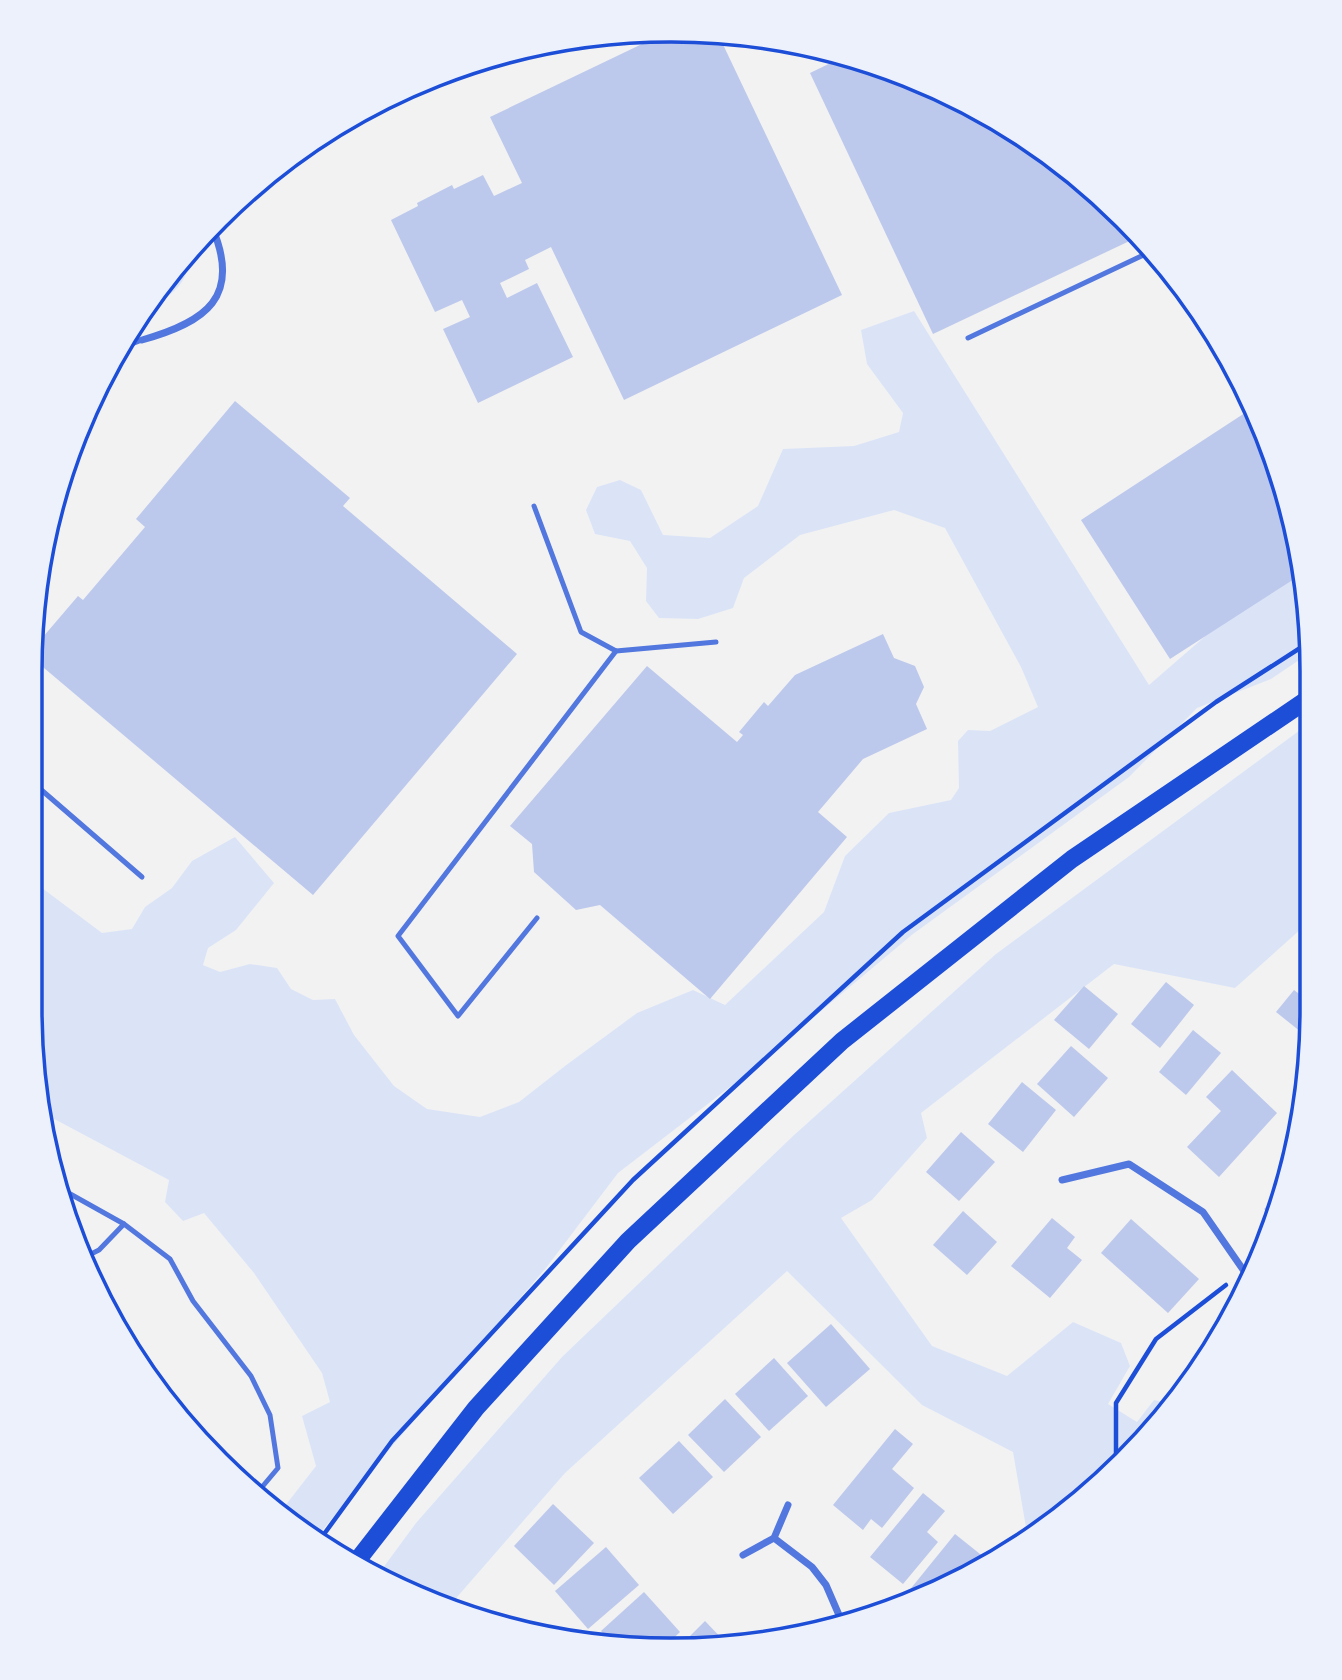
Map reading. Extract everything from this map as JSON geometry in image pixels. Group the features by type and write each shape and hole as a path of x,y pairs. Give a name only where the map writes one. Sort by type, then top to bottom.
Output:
{"main road":[{"path":"361,1556 476,1408 628,1241 842,1041 1072,859 1300,704"}],"street":[{"path":"142,340 168,333 187,324 204,312 216,297 224,278 222,255 216,237"},
{"path":"1062,1180 1129,1164 1203,1212 1243,1270"},
{"path":"743,1555 774,1538 788,1505"},
{"path":"774,1538 811,1567 826,1585 839,1615"}],"lane":[{"path":"968,338 1143,255"},
{"path":"134,343 142,340"},
{"path":"534,506 581,632 616,651 716,642"},
{"path":"537,918 458,1016 398,936 616,651"},
{"path":"42,791 142,877"},
{"path":"70,1194 124,1224 170,1259 193,1301 251,1376 270,1415 278,1468 262,1487"},
{"path":"92,1254 99,1250 124,1224"}],"path":[{"path":"1116,1454 1116,1403 1156,1339 1241,1273"}],"shaded area":[{"path":"186,270 184,279 164,300"},
{"path":"914,311 1149,685 1232,613 1293,577 1300,660 1271,679 1197,708 1129,777 913,934 735,1083 618,1173 546,1268 321,1532 285,1506 316,1466 302,1416 330,1402 322,1373 254,1273 204,1213 183,1221 165,1202 169,1180 52,1118 43,1050 42,888 102,933 132,929 145,907 172,888 192,861 235,837 274,883 236,930 208,948 203,965 220,972 250,964 277,968 291,989 313,1000 335,999 354,1035 394,1086 427,1109 480,1117 519,1102 637,1013 693,990 725,1005 824,912 845,856 889,813 951,800 959,788 958,741 968,730 990,731 1038,707 1021,667 945,528 894,510 800,535 744,578 733,608 698,619 659,618 646,601 647,568 630,541 595,534 586,510 597,487 620,480 641,490 663,535 710,538 758,506 783,449 854,446 899,432 903,413 867,364 861,330"},
{"path":"1300,730 1300,930 1235,988 1114,964 921,1113 927,1138 872,1200 841,1218 932,1346 1007,1376 1073,1322 1121,1343 1130,1366 1108,1404 1137,1422 1154,1400 1162,1402 1116,1454 1086,1482 1026,1528 1013,1452 922,1405 787,1271 565,1473 455,1600 383,1568 416,1523 562,1357 793,1136 996,954"}],"building":[{"path":"645,43 723,44 842,295 624,400 551,247 525,260 529,269 500,283 507,298 537,283 573,357 478,403 443,329 470,317 462,300 435,312 391,220 452,185 454,189 483,175 494,196 522,183 490,117"},
{"path":"834,63 912,90 986,126 1054,172 1086,198 1130,241 933,334 810,73"},
{"path":"235,401 350,498 343,506 517,654 313,895 42,666 43,637 78,596 83,600 145,527 136,519"},
{"path":"1244,413 1267,469 1279,508 1293,580 1170,659 1081,520"},
{"path":"883,634 894,658 915,666 924,687 916,704 927,729 863,759 818,812 847,837 710,999 600,905 576,910 534,872 532,844 510,826 647,666 737,742 743,735 739,732 764,702 768,706 795,675"},
{"path":"1166,982 1194,1005 1160,1048 1131,1024"},
{"path":"1084,986 1118,1014 1089,1049 1054,1020"},
{"path":"1294,990 1300,995 1299,1031 1276,1012"},
{"path":"1193,1030 1221,1053 1186,1095 1159,1072"},
{"path":"1071,1046 1108,1078 1074,1117 1037,1084"},
{"path":"1232,1070 1277,1113 1219,1177 1187,1147 1221,1111 1206,1097"},
{"path":"1022,1082 1056,1110 1023,1152 988,1124"},
{"path":"961,1132 995,1162 959,1201 926,1172"},
{"path":"963,1211 997,1242 967,1275 933,1245"},
{"path":"1052,1218 1075,1237 1067,1248 1082,1260 1050,1298 1011,1266"},
{"path":"1131,1219 1199,1279 1168,1313 1101,1253"},
{"path":"831,1324 870,1369 826,1407 787,1363"},
{"path":"774,1358 808,1396 769,1431 735,1394"},
{"path":"725,1399 761,1437 724,1472 688,1435"},
{"path":"895,1429 913,1444 892,1469 914,1488 882,1528 871,1519 863,1530 833,1505"},
{"path":"679,1441 713,1477 673,1514 639,1478"},
{"path":"923,1493 945,1511 927,1532 938,1542 903,1584 870,1557"},
{"path":"553,1504 594,1543 554,1585 514,1546"},
{"path":"955,1534 982,1556 949,1573 908,1591"},
{"path":"606,1547 639,1585 588,1629 555,1591"},
{"path":"644,1592 680,1632 671,1638 604,1634 601,1631"},
{"path":"705,1621 720,1636 712,1637 688,1638"}]}
